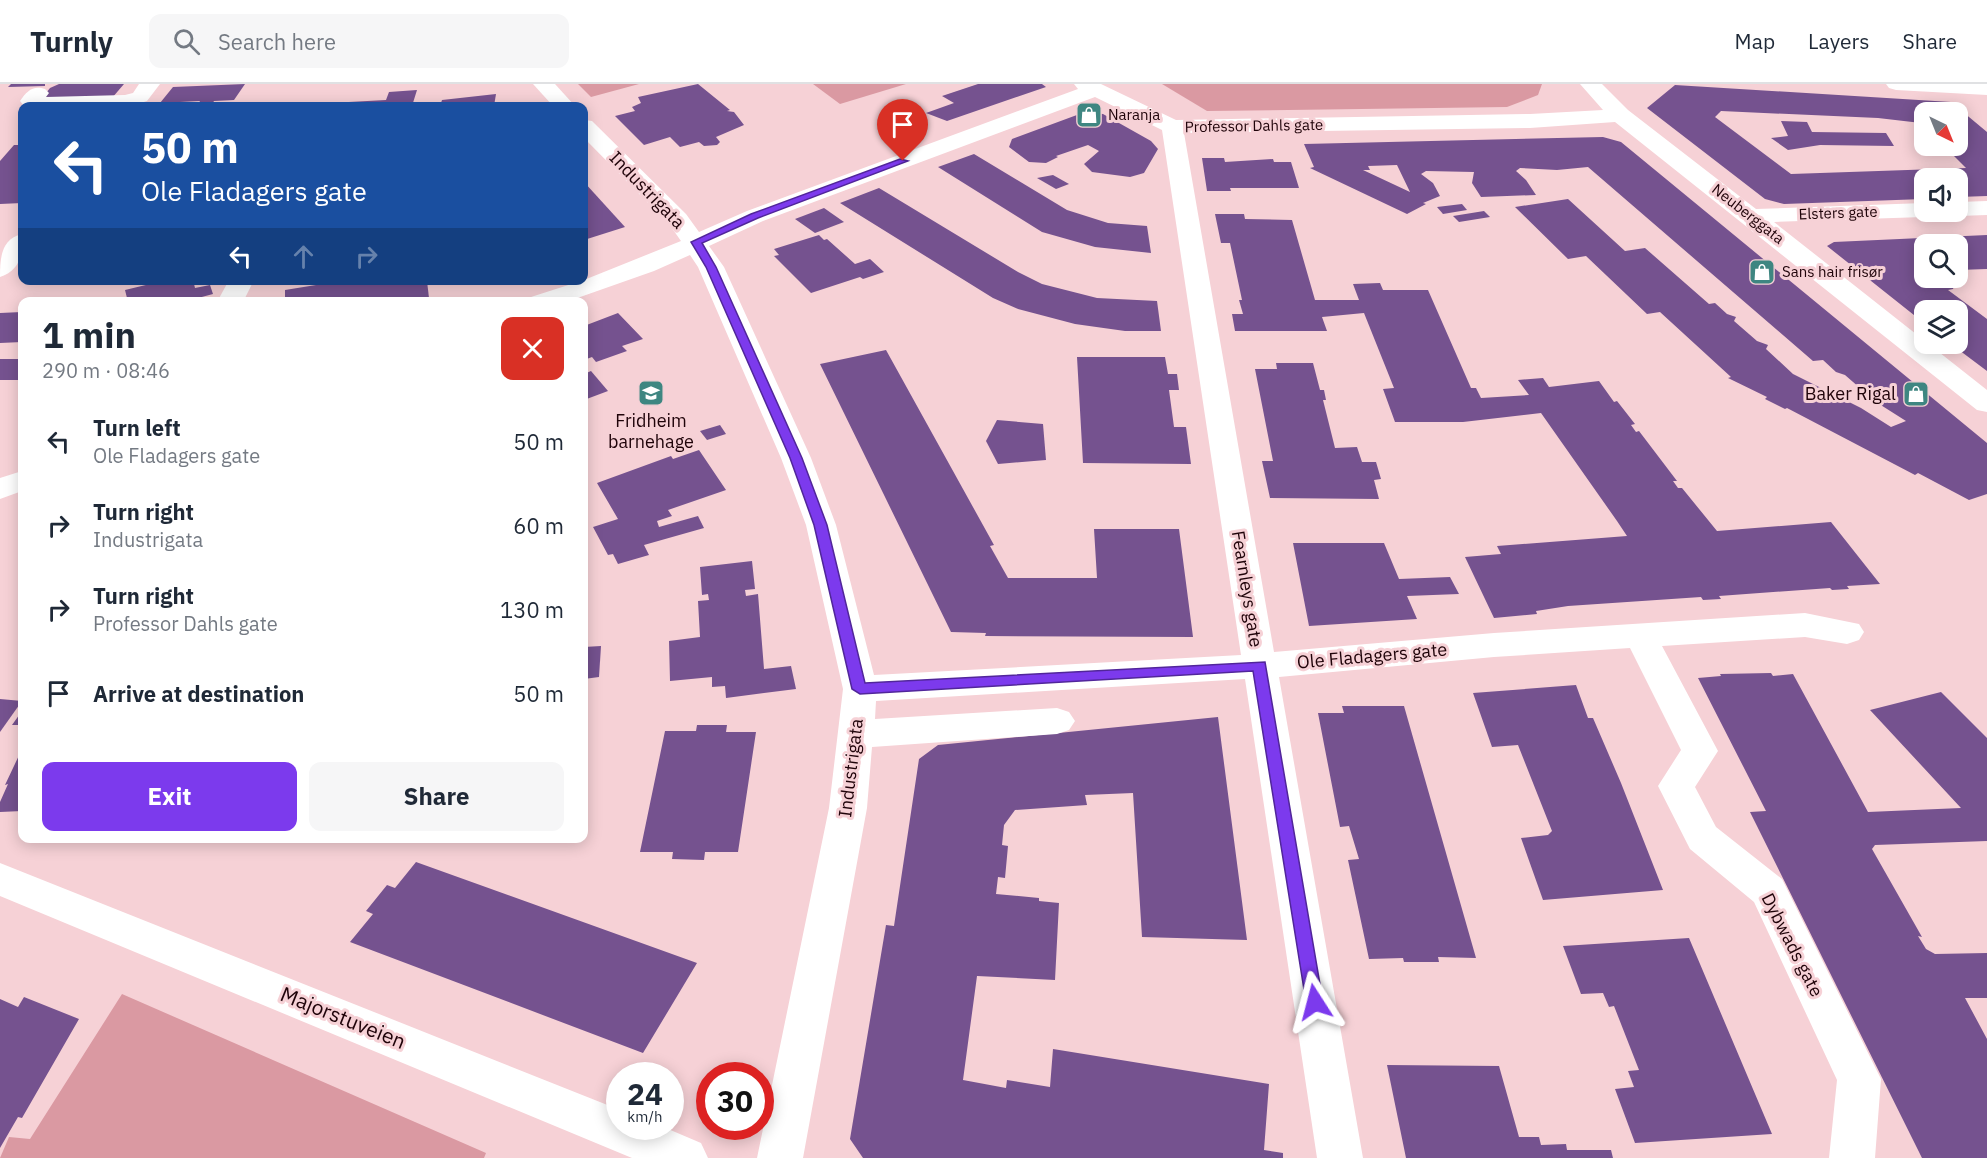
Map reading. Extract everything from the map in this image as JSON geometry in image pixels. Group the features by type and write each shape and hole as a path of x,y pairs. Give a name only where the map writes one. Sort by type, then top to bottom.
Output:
{"street":[{"path":"543,84 560,102"},
{"name":"Neuberggata","path":"1590,84 1620,116 1751,216 1987,404"},
{"path":"1896,84 1987,89"},
{"name":"Professor Dahls gate","path":"555,297 645,266 766,212 1089,87 1172,127 1530,121 1620,116"},
{"path":"38,93 31,102 127,100 146,89"},
{"name":"Fearnleys gate","path":"1172,127 1340,1158"},
{"name":"Industrigata","path":"588,130 678,219 696,242 711,267 796,458 820,525 860,689 848,808 780,1158"},
{"path":"1968,209 1987,208"},
{"name":"Elsters gate","path":"1751,216 1914,210"},
{"path":"0,269 18,246"},
{"path":"0,489 18,482"},
{"name":"Ole Fladagers gate","path":"860,689 1260,666 1494,645 1805,625 1847,632"},
{"name":"Dybwads gate","path":"1640,635 1700,751 1676,786 1703,838 1768,891 1858,1079 1852,1158"},
{"path":"857,734 1057,721"},
{"name":"Majorstuveien","path":"0,879 685,1158"}],"shaded area":[{"path":"578,84 639,84 591,97"},
{"path":"813,84 906,84 840,104"},
{"path":"1162,84 1542,84 1538,95 1507,107 1207,111"},
{"path":"122,994 486,1153 484,1158 0,1158 9,1137 30,1139"}],"building":[{"path":"11,84 45,84 45,86 8,87"},
{"path":"59,84 124,84 112,98 40,101 50,88"},
{"path":"245,84 234,100 161,102 173,87"},
{"path":"698,84 730,110 727,111 734,112 744,125 716,137 720,142 717,145 704,146 699,142 680,147 670,137 644,145 615,116 635,111 632,107 641,103 638,97"},
{"path":"978,84 1042,84 1046,87 947,121 926,113 954,103 942,96"},
{"path":"1675,85 1951,102 1914,102 1914,122 1878,118 1721,111 1715,117 1791,174 1914,170 1914,199 1784,204 1765,199 1647,108"},
{"path":"417,90 413,102 349,102 386,100 389,92"},
{"path":"496,94 495,102 441,102 442,100"},
{"path":"1085,112 1103,114 1151,141 1158,149 1144,173 1130,177 1092,172 1084,164 1099,151 1088,145 1056,156 1058,157 1046,163 1029,162 1009,147 1012,139"},
{"path":"1968,116 1987,132 1987,196 1968,197 1968,168 1954,156 1968,156"},
{"path":"1781,121 1807,122 1812,132 1886,133 1894,146 1820,145 1788,150 1771,138 1788,136"},
{"path":"1603,137 1621,142 1987,443 1987,494 1969,500 1765,399 1767,397 1728,378 1731,377 1660,312 1647,314 1586,256 1568,259 1515,207 1568,199 1625,251 1645,248 1709,304 1715,303 1727,314 1736,317 1734,321 1757,341 1768,345 1766,349 1793,374 1861,408 1891,427 1906,421 1876,402 1845,375 1836,372 1823,360 1813,361 1588,167 1557,170 1520,168 1516,171 1526,180 1536,195 1481,197 1472,183 1474,172 1426,171 1421,174 1433,183 1440,196 1423,203 1426,204 1407,214 1310,168 1314,167 1304,144","holes":["1397,165 1410,192 1363,170 1370,170 1368,166"]},
{"path":"14,145 18,145 18,203 0,204 0,161"},
{"path":"974,154 1067,210 1108,223 1147,226 1151,253 1095,247 1042,232 938,167"},
{"path":"1202,158 1224,158 1225,162 1273,159 1274,162 1291,162 1299,188 1230,188 1231,191 1207,191"},
{"path":"1053,175 1069,184 1056,189 1037,178"},
{"path":"588,186 625,227 588,239"},
{"path":"879,188 1018,272 1042,284 1097,298 1157,301 1161,331 1125,331 1075,324 1018,309 993,298 840,203"},
{"path":"1462,204 1467,210 1443,214 1437,207"},
{"path":"824,208 844,222 815,233 795,219"},
{"path":"1484,211 1490,217 1459,222 1453,216"},
{"path":"1215,214 1244,214 1245,219 1292,220 1315,300 1359,300 1353,284 1380,283 1383,290 1428,290 1471,388 1476,388 1481,398 1529,395 1518,380 1543,378 1549,387 1599,381 1614,402 1617,401 1635,424 1631,425 1636,432 1639,431 1677,481 1673,481 1678,488 1682,488 1717,531 1831,522 1880,584 1847,586 1849,589 1832,590 1830,588 1719,596 1721,599 1703,600 1701,597 1568,606 1536,611 1537,614 1494,618 1465,557 1501,554 1497,546 1627,536 1617,521 1541,413 1463,422 1395,422 1383,389 1394,388 1364,313 1322,317 1327,331 1235,331 1232,314 1243,314 1239,300 1242,300 1230,243 1221,243"},
{"path":"819,235 824,240 827,239 855,264 870,259 884,272 863,279 860,277 811,293 774,256 779,255 774,249"},
{"path":"1987,235 1987,269 1968,270 1968,236"},
{"path":"1914,238 1914,288 1953,288 1948,290 1961,300 1914,300 1914,315 1827,246 1834,242"},
{"path":"146,285 194,285 195,288 210,285 213,294 202,297 127,297 125,290"},
{"path":"316,285 427,285 429,297 285,297 285,290"},
{"path":"1968,305 1987,319 1987,371 1964,354 1968,354"},
{"path":"18,312 18,342 0,343 0,313"},
{"path":"618,313 643,339 622,346 627,351 596,362 592,357 588,358 588,324"},
{"path":"886,350 994,545 990,546 1008,578 1097,578 1094,529 1179,529 1193,637 985,636 986,633 951,632 820,364"},
{"path":"1077,357 1165,357 1168,374 1177,374 1179,390 1169,390 1174,427 1186,427 1191,464 1083,463"},
{"path":"0,359 18,359 18,380 0,380"},
{"path":"1276,363 1313,363 1320,390 1324,390 1326,400 1323,400 1335,448 1357,447 1362,462 1376,462 1381,479 1374,480 1379,499 1270,498 1262,461 1273,461 1255,369 1277,369"},
{"path":"591,371 608,391 588,398 588,372"},
{"path":"997,420 1043,424 1046,460 998,464 986,441"},
{"path":"720,425 726,434 707,440 700,431"},
{"path":"699,450 726,490 668,510 672,516 657,521 659,527 698,516 704,528 644,545 649,555 618,564 613,554 608,555 593,527 618,519 597,483 671,456 673,459"},
{"path":"1293,543 1384,543 1399,579 1450,577 1459,594 1407,596 1417,619 1309,626"},
{"path":"752,561 755,589 745,590 746,596 758,594 764,669 791,666 796,689 726,698 725,686 712,687 712,677 670,681 669,641 700,637 698,601 709,600 708,594 702,595 700,567"},
{"path":"601,646 599,677 588,678 588,647"},
{"path":"1771,673 1773,676 1793,674 1868,812 1961,808 1870,710 1941,692 1987,738 1987,841 1875,845 1872,849 1922,937 1918,936 1926,949 1935,954 1987,953 1987,998 1965,998 1987,1039 1987,1158 1922,1158 1750,812 1766,811 1698,678 1721,676 1720,674"},
{"path":"1576,685 1588,718 1593,718 1621,783 1663,890 1543,900 1521,838 1548,835 1552,831 1518,745 1492,747 1473,693"},
{"path":"0,699 18,701 18,707 0,732"},
{"path":"1342,706 1404,706 1476,958 1438,957 1439,962 1404,962 1403,958 1369,959 1348,860 1359,859 1349,826 1340,827 1318,713 1344,713"},
{"path":"18,717 18,725 12,725"},
{"path":"1218,717 1247,940 1142,937 1133,793 1085,795 1087,805 1015,810 1004,825 1002,845 1008,846 1005,878 998,877 996,894 1039,898 1039,901 1059,903 1055,980 977,976 963,1080 1006,1088 1007,1080 1050,1087 1053,1049 1269,1084 1264,1150 1283,1153 1283,1158 863,1158 850,1139 886,925 894,926 919,759 938,745"},
{"path":"697,725 727,725 726,732 756,732 738,852 705,852 704,860 672,859 673,852 640,852 665,731 696,731"},
{"path":"18,757 18,811 0,812 0,802 8,784 5,785"},
{"path":"416,862 697,963 643,1053 350,942 373,914 366,911 387,885 395,888"},
{"path":"1689,938 1772,1134 1635,1143 1615,1089 1634,1087 1628,1071 1639,1070 1614,1006 1609,1007 1603,993 1581,994 1563,946"},
{"path":"24,997 79,1019 22,1118 18,1117 0,1148 0,999 18,1007"},
{"path":"1387,1065 1499,1066 1519,1137 1539,1137 1541,1145 1566,1144 1567,1150 1611,1150 1613,1158 1406,1158"}],"place":[{"name":"Naranja","path":"1089,115"},
{"name":"Sans hair frisør","path":"1762,272"},
{"name":"Fridheim barnehage","path":"651,393"},
{"name":"Baker Rigal","path":"1916,394"}],"route":[{"path":"903,161 755,216 696,242 711,267 796,458 820,525 860,689 1260,666 1315,1002"}]}
